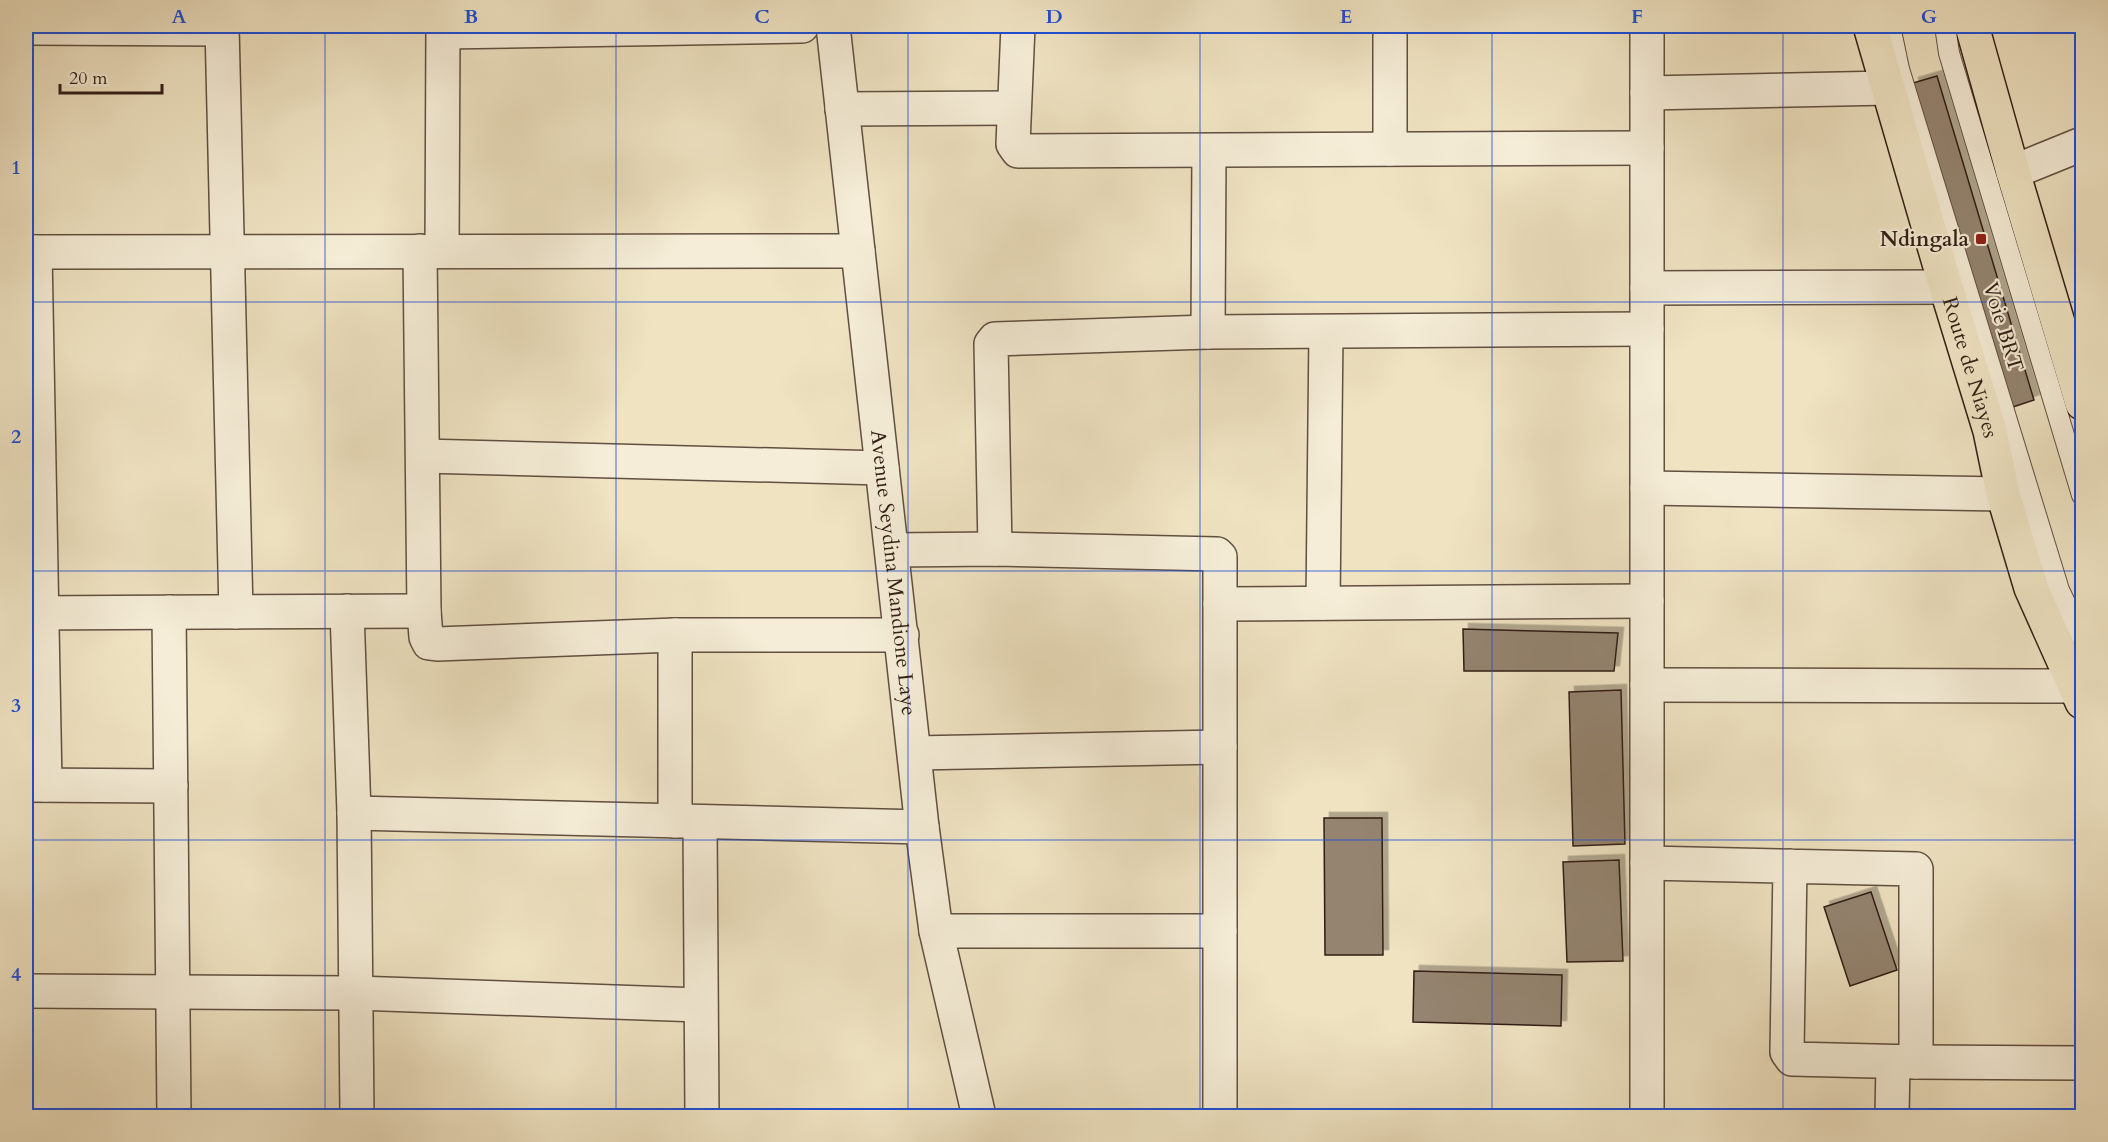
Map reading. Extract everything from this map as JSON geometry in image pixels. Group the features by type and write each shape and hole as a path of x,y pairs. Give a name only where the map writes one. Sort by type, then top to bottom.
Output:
{"main road":[{"name":"Route de Niayes","path":"1870,26 1990,431 2003,494 2031,588 2079,694"},
{"path":"1972,26 2082,403"}],"street":[{"path":"802,26 443,29 423,456 423,610 426,637 429,642 436,644 675,635 902,635"},
{"name":"Avenue Seydina Mandione Laye","path":"833,26 922,827 936,931 979,1116"},
{"path":"1018,26 1013,144 1018,151 1647,148"},
{"path":"1390,26 1390,149"},
{"path":"1647,26 1647,1116"},
{"path":"26,28 222,27 236,612"},
{"path":"1647,93 1889,88"},
{"path":"842,109 1014,108"},
{"path":"2013,172 2082,144"},
{"path":"1208,332 1209,151"},
{"path":"171,786 35,785 30,252 858,251"},
{"path":"1647,288 1946,287"},
{"path":"995,549 991,344 995,339 1208,332 1647,329"},
{"path":"1323,603 1326,332"},
{"path":"423,456 882,468"},
{"path":"1647,488 2003,494"},
{"path":"892,550 995,549 1217,554 1220,557 1220,1116"},
{"path":"1220,604 1647,601"},
{"path":"33,613 423,610"},
{"path":"347,611 354,813 357,1116"},
{"path":"169,612 174,1116"},
{"path":"675,635 700,1005 702,1116"},
{"path":"1647,685 2079,694"},
{"path":"915,753 1220,747"},
{"path":"354,813 922,827"},
{"path":"1647,863 1916,869 1904,1062 1892,1116"},
{"path":"1790,866 1787,1052 1792,1059 2082,1063"},
{"path":"936,931 1220,931"},
{"path":"26,991 356,993 700,1005"}],"lane":[{"name":"Voie BRT","path":"1890,26 1899,69 2059,590 2082,638"},
{"name":"Voie BRT","path":"1945,26 1949,52 2082,495"}],"building":[{"path":"1937,76 2034,400 2010,408 1913,83"},
{"path":"1463,629 1618,633 1614,671 1464,671"},
{"path":"1621,690 1625,844 1573,846 1569,692"},
{"path":"1324,818 1382,818 1383,955 1325,955"},
{"path":"1619,860 1623,961 1567,962 1563,862"},
{"path":"1871,892 1897,970 1850,986 1824,907"},
{"path":"1414,971 1562,975 1561,1026 1413,1022"}],"place":[{"name":"Ndingala","path":"1981,239"}]}
